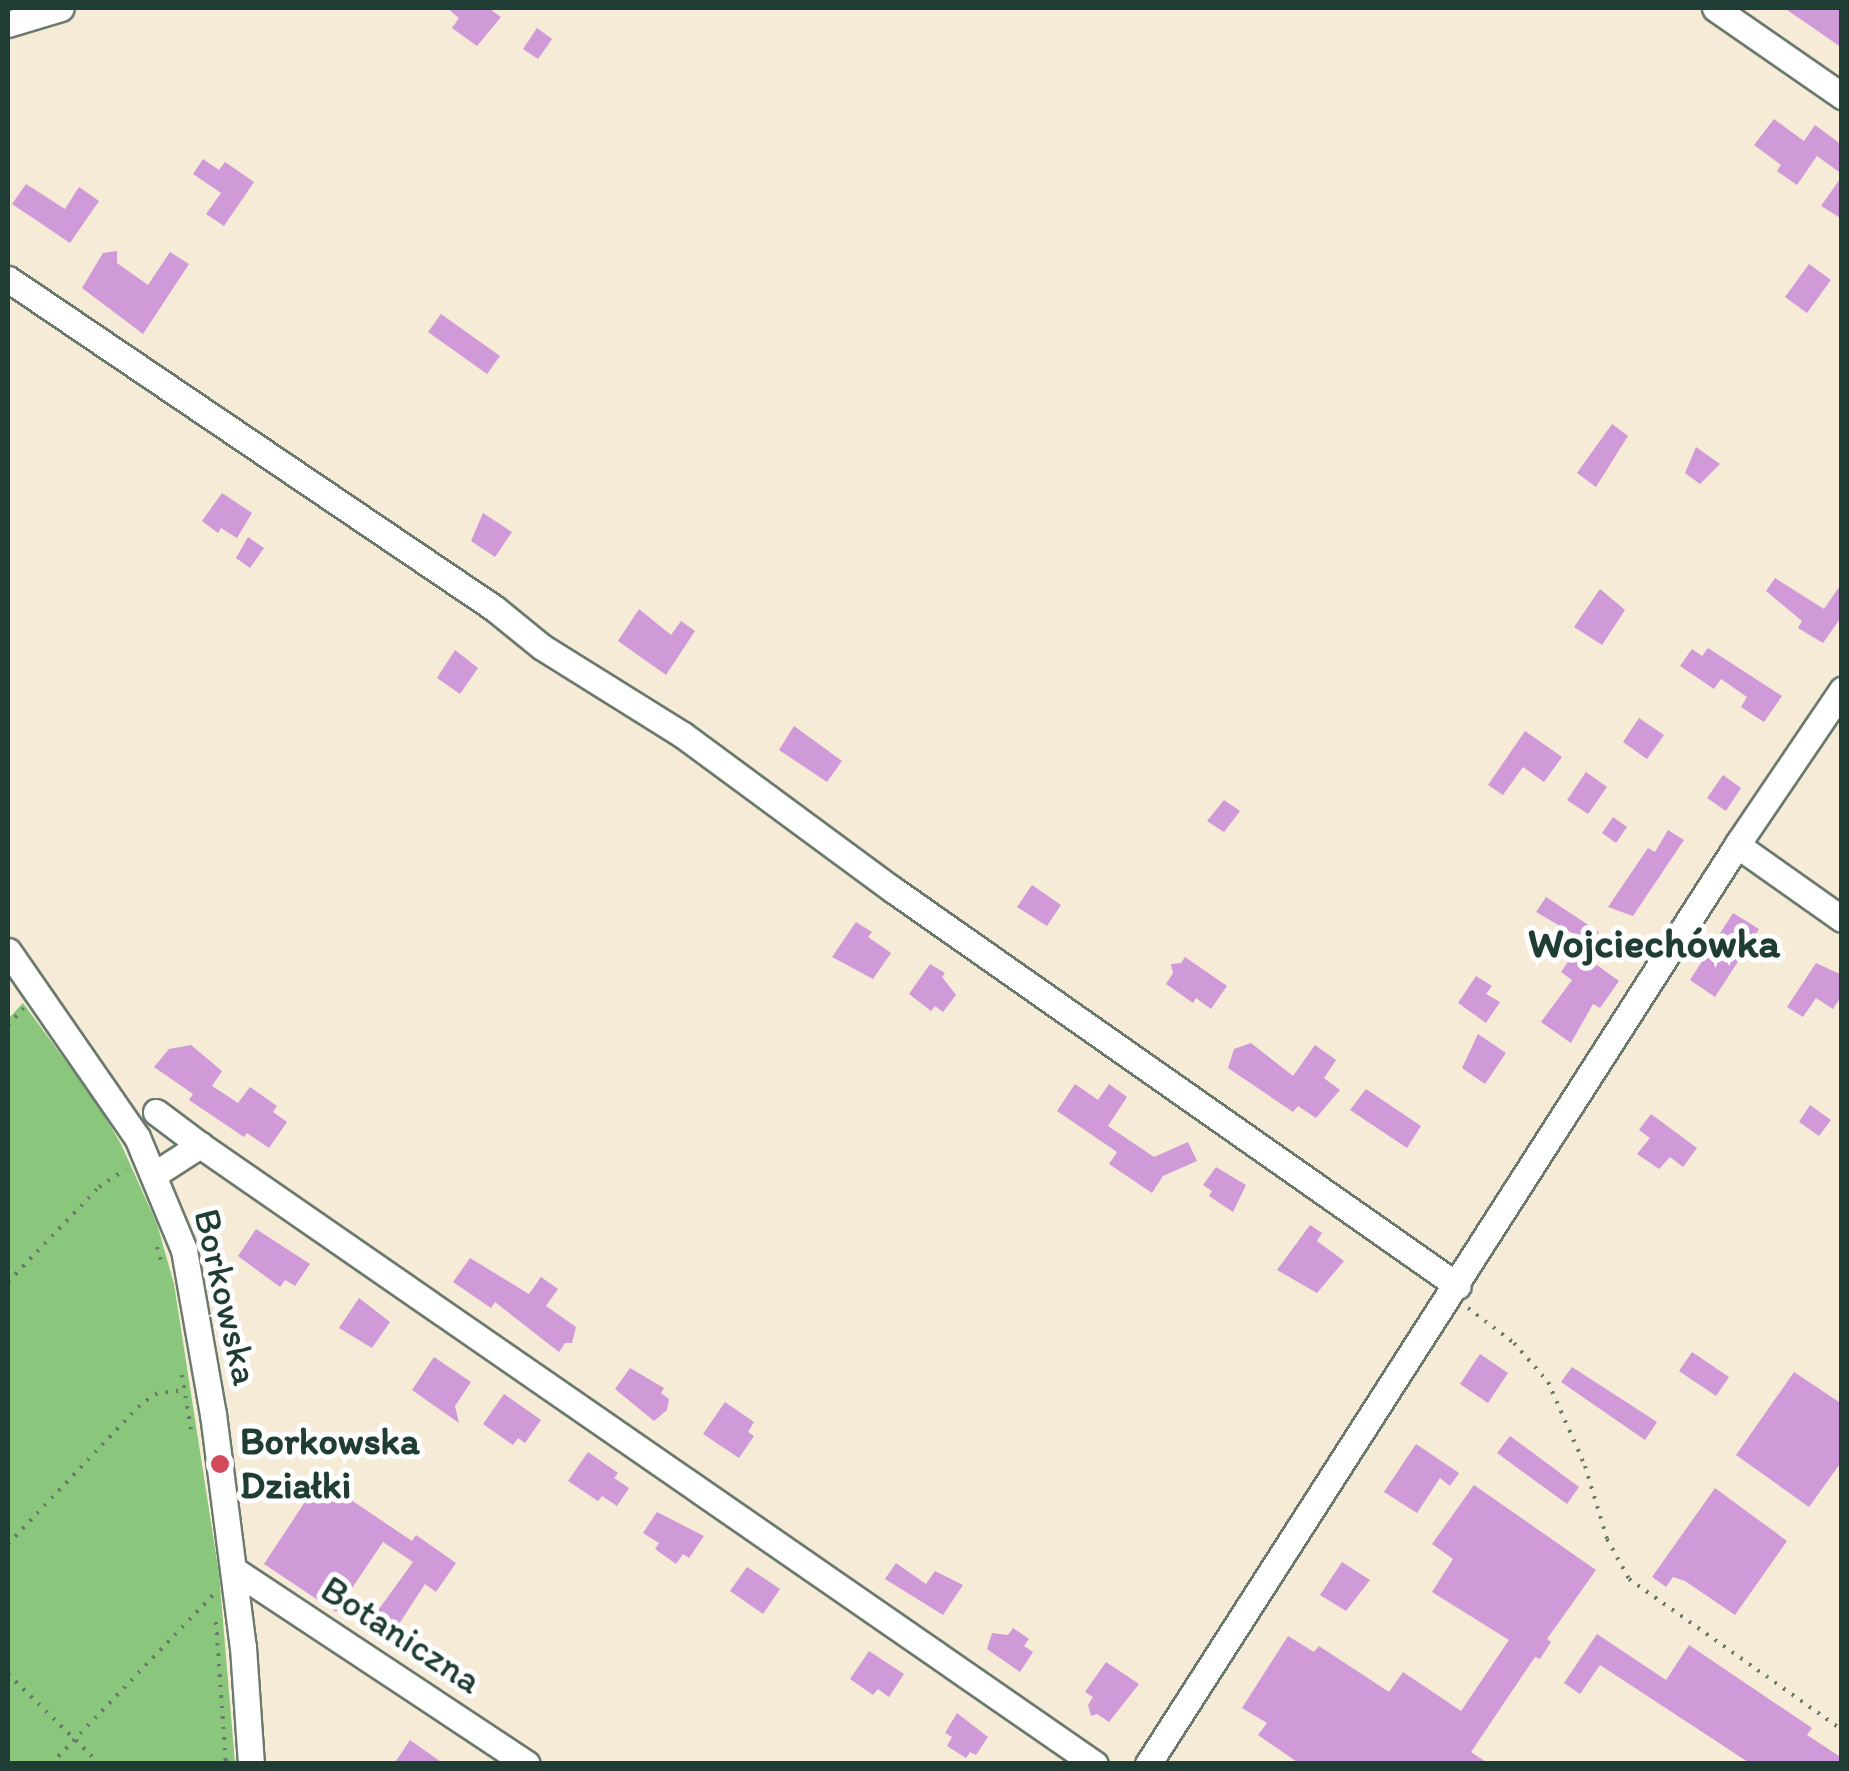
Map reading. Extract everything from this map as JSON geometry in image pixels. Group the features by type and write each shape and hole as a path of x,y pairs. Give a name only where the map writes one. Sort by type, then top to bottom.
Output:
{"street":[{"path":"8,24 61,8"},
{"path":"1715,8 1842,96"},
{"path":"8,279 494,608 542,647 683,735 1455,1291"},
{"path":"1148,1764 1455,1291 1737,845 1842,690"},
{"path":"1737,845 1842,918"},
{"name":"Borkowska","path":"8,951 113,1100 145,1179 180,1234 194,1292 234,1570 251,1764"},
{"path":"156,1112 1095,1764"},
{"path":"145,1179 200,1145"},
{"name":"Botaniczna","path":"234,1570 526,1764"}],"path":[{"path":"21,1011 31,1024"},
{"path":"120,1157 126,1169 145,1179"},
{"path":"8,1282 99,1186 126,1169"},
{"path":"154,1236 166,1280"},
{"path":"1455,1291 1514,1344 1548,1382 1585,1466 1607,1539 1629,1580 1842,1730"},
{"path":"181,1363 193,1440"},
{"path":"8,1544 138,1406 156,1394 184,1390"},
{"path":"51,1764 214,1594 226,1764"},
{"path":"8,1674 100,1764"}],"green space":[{"path":"23,1003 98,1105 121,1144 157,1224 174,1284 219,1574 235,1763 8,1763 8,1019"}],"building":[{"path":"447,8 488,8 501,17 477,46 452,28 459,18"},
{"path":"1784,8 1842,8 1842,48 1812,27"},
{"path":"537,28 552,39 538,59 523,49"},
{"path":"1774,119 1804,141 1815,125 1842,145 1842,174 1817,156 1797,185 1777,171 1781,165 1754,145"},
{"path":"203,159 219,170 225,162 254,182 224,226 206,214 221,193 193,174"},
{"path":"1842,176 1842,219 1821,206"},
{"path":"26,184 65,209 79,187 99,201 70,243 12,204"},
{"path":"117,251 117,263 148,285 170,252 189,264 143,334 82,288 103,253"},
{"path":"1809,264 1831,280 1807,313 1785,297"},
{"path":"441,314 500,356 487,374 428,332"},
{"path":"1612,424 1628,436 1596,487 1577,473"},
{"path":"1696,447 1720,464 1700,484 1685,473"},
{"path":"222,493 252,513 237,538 221,528 218,533 202,521"},
{"path":"483,513 512,532 495,557 471,541"},
{"path":"248,537 264,548 250,568 236,558"},
{"path":"1775,578 1824,609 1842,583 1842,616 1823,643 1798,628 1802,621 1766,591"},
{"path":"1600,589 1625,610 1602,645 1574,627"},
{"path":"639,609 671,635 681,621 695,631 666,675 618,641"},
{"path":"1708,648 1782,696 1764,722 1741,707 1747,697 1721,679 1714,689 1680,666 1692,649 1702,656"},
{"path":"455,650 478,668 460,694 437,678"},
{"path":"1639,718 1664,735 1647,759 1623,742"},
{"path":"794,726 842,761 827,782 779,750"},
{"path":"1525,731 1562,757 1544,782 1523,767 1503,795 1488,785"},
{"path":"1586,772 1607,787 1588,814 1567,800"},
{"path":"1723,775 1741,788 1726,811 1707,798"},
{"path":"1224,800 1240,811 1224,832 1207,821"},
{"path":"1613,817 1627,827 1616,843 1602,833"},
{"path":"1668,830 1684,840 1633,916 1608,907 1648,848 1655,852"},
{"path":"1032,885 1061,905 1047,926 1017,907"},
{"path":"1546,897 1599,932 1591,944 1536,912"},
{"path":"1733,913 1759,929 1715,997 1690,980"},
{"path":"856,922 872,932 868,937 891,953 873,979 832,957"},
{"path":"1576,950 1619,981 1600,1008 1593,1004 1571,1043 1541,1022 1572,980 1561,972"},
{"path":"1185,957 1227,986 1211,1009 1196,998 1193,1003 1166,984 1173,973 1171,964 1181,963"},
{"path":"1816,963 1842,975 1842,995 1833,1009 1816,998 1803,1017 1787,1007"},
{"path":"930,964 945,973 942,977 956,995 943,1012 935,1006 931,1011 909,994"},
{"path":"1476,976 1492,986 1486,994 1500,1002 1486,1023 1458,1003"},
{"path":"1478,1034 1506,1053 1485,1084 1462,1068"},
{"path":"1251,1043 1293,1076 1315,1045 1336,1060 1324,1078 1340,1090 1316,1118 1298,1106 1293,1112 1228,1068 1234,1049"},
{"path":"191,1045 222,1071 212,1086 238,1103 250,1087 277,1106 273,1112 287,1122 269,1148 247,1133 244,1137 189,1100 193,1094 154,1067 169,1049"},
{"path":"1075,1084 1098,1100 1109,1084 1127,1097 1108,1126 1154,1157 1188,1142 1197,1161 1163,1176 1152,1193 1109,1164 1117,1152 1057,1111"},
{"path":"1366,1089 1421,1126 1407,1148 1350,1110"},
{"path":"1810,1105 1831,1120 1819,1136 1799,1122"},
{"path":"1651,1114 1697,1148 1683,1167 1670,1157 1659,1169 1637,1154 1650,1138 1639,1130"},
{"path":"1216,1167 1246,1185 1233,1212 1209,1196 1212,1191 1203,1185"},
{"path":"1310,1225 1322,1233 1317,1241 1344,1261 1317,1293 1277,1270"},
{"path":"256,1229 310,1264 295,1286 285,1280 280,1287 238,1256"},
{"path":"470,1258 529,1294 541,1277 558,1289 546,1306 576,1327 572,1343 565,1343 559,1352 495,1302 491,1308 453,1282"},
{"path":"359,1298 390,1322 372,1348 339,1328"},
{"path":"1692,1352 1729,1377 1716,1396 1679,1371"},
{"path":"1480,1354 1508,1373 1488,1403 1460,1384"},
{"path":"434,1357 471,1382 455,1406 459,1423 412,1390"},
{"path":"1572,1367 1657,1422 1645,1440 1561,1382"},
{"path":"630,1368 664,1388 661,1393 669,1399 667,1410 654,1421 615,1389"},
{"path":"1794,1372 1842,1404 1842,1461 1809,1507 1736,1455"},
{"path":"504,1394 541,1420 525,1443 518,1438 513,1445 483,1424"},
{"path":"725,1402 754,1422 748,1432 754,1436 739,1458 703,1434"},
{"path":"1510,1436 1579,1487 1567,1504 1497,1453"},
{"path":"1416,1444 1459,1473 1450,1486 1440,1478 1417,1513 1384,1492"},
{"path":"588,1452 618,1473 614,1478 629,1488 617,1506 602,1496 598,1501 568,1481"},
{"path":"320,1479 412,1541 416,1535 456,1563 436,1592 425,1584 395,1630 374,1616 413,1562 383,1542 336,1612 264,1564"},
{"path":"1474,1485 1596,1570 1547,1639 1551,1642 1540,1659 1535,1657 1471,1752 1489,1764 1300,1764 1258,1735 1267,1723 1242,1708 1288,1636 1314,1652 1319,1646 1389,1692 1403,1672 1461,1711 1509,1640 1432,1592 1453,1559 1432,1544"},
{"path":"1715,1488 1787,1541 1735,1615 1685,1581 1673,1577 1666,1587 1652,1577"},
{"path":"657,1512 704,1536 689,1558 683,1554 676,1564 655,1549 659,1543 643,1533"},
{"path":"1342,1562 1370,1580 1346,1611 1320,1595"},
{"path":"896,1563 926,1584 935,1571 963,1585 943,1615 885,1579"},
{"path":"747,1567 780,1589 763,1614 730,1591"},
{"path":"1013,1628 1029,1639 1024,1646 1033,1652 1020,1672 987,1649 992,1633 1008,1635"},
{"path":"1597,1634 1666,1680 1689,1645 1812,1728 1807,1735 1842,1758 1842,1764 1751,1764 1600,1665 1580,1694 1564,1683"},
{"path":"869,1651 904,1674 889,1697 878,1689 873,1695 850,1679"},
{"path":"1106,1662 1139,1684 1109,1722 1097,1714 1091,1716 1088,1705 1093,1697 1085,1692"},
{"path":"957,1713 988,1737 976,1755 970,1752 966,1758 947,1746 952,1737 945,1733"},
{"path":"410,1740 444,1764 394,1764"}],"place":[{"name":"Borkowska Działki","path":"220,1464"}],"district":[{"name":"Wojciechówka","path":"1654,943"}]}
